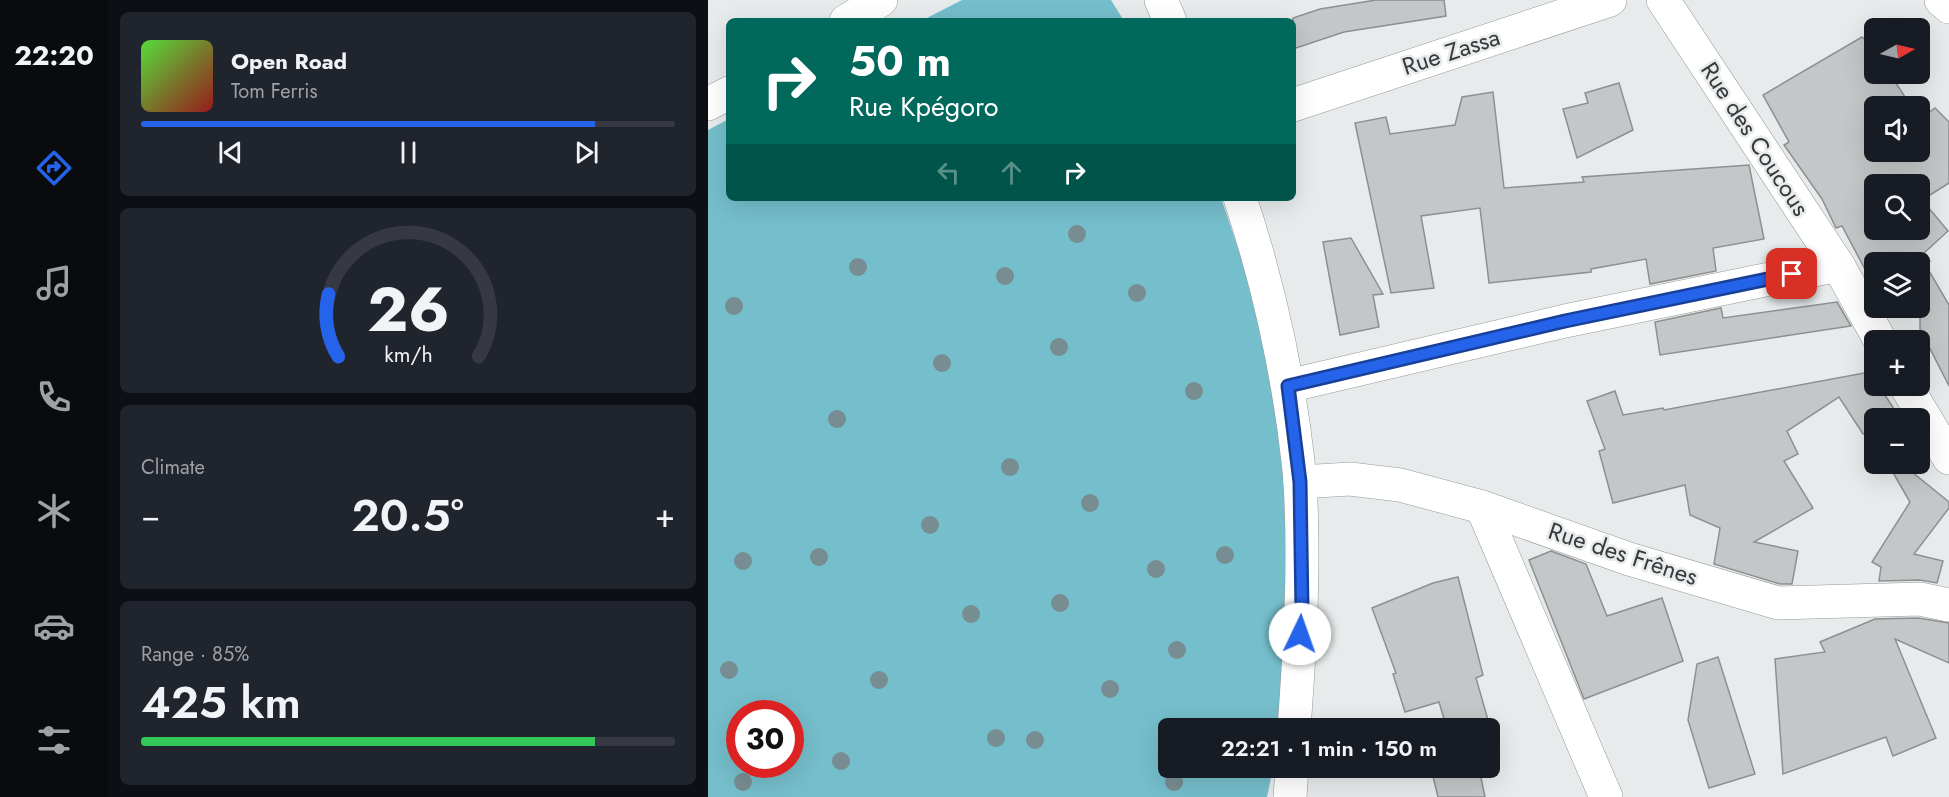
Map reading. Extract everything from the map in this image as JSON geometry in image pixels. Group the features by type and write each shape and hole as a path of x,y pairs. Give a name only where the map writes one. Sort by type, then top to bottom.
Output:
{"street":[{"path":"851,18 881,0"},
{"path":"1161,0 1169,18"},
{"name":"Rue Zassa","path":"1296,104 1610,0"},
{"name":"Rue des Coucous","path":"1663,0 1838,265 1874,330"},
{"path":"1941,0 1949,7"},
{"path":"708,104 726,95"},
{"path":"1241,201 1259,254 1288,386 1300,482 1302,610 1295,718"},
{"path":"1288,386 1565,321 1838,265"},
{"path":"1912,396 1949,458"},
{"name":"Rue des Frênes","path":"1300,482 1350,479 1400,485 1482,507 1629,559 1778,603 1920,598 1949,605"},
{"path":"1482,507 1606,797"},
{"path":"1290,797 1291,778"}],"shaded area":[{"path":"962,0 1111,0 1122,18 927,18"},
{"path":"726,121 726,201 1222,201 1269,339 1291,484 1280,718 1158,718 1158,778 1271,778 1267,797 708,797 708,130"}],"building":[{"path":"1376,0 1444,0 1446,16 1344,32 1296,48 1296,18 1293,18 1320,9"},
{"path":"1862,37 1864,39 1864,84 1897,84 1904,96 1864,96 1864,162 1930,162 1930,112 1935,108 1949,122 1949,183 1930,195 1930,174 1864,174 1864,240 1930,240 1930,210 1948,231 1925,252 1864,252 1864,267 1842,226 1836,228 1822,199 1784,145 1789,142 1763,95"},
{"path":"1619,83 1633,130 1577,158 1563,109 1588,103 1585,93"},
{"path":"1493,92 1504,188 1584,182 1582,177 1749,165 1764,239 1713,248 1716,271 1650,284 1646,259 1591,269 1591,272 1489,283 1480,208 1421,216 1434,288 1391,293 1355,123 1386,117 1390,134 1455,125 1462,97"},
{"path":"1351,238 1383,294 1373,295 1379,327 1340,335 1323,242"},
{"path":"1930,273 1949,305 1949,386 1930,349 1930,330 1920,329 1920,318 1930,318"},
{"path":"1837,302 1851,326 1660,355 1655,322 1721,308 1723,318"},
{"path":"1864,373 1864,396 1886,396 1893,408 1864,408 1863,434 1839,397 1787,431 1798,454 1784,461 1813,508 1754,542 1798,551 1792,584 1780,584 1714,564 1720,528 1690,515 1685,485 1613,503 1599,451 1605,449 1587,401 1615,391 1623,415 1663,408 1664,410"},
{"path":"1894,474 1914,474 1949,502 1949,508 1914,554 1943,561 1937,583 1920,580 1879,581 1881,567 1872,562 1910,502"},
{"path":"1551,551 1586,564 1607,616 1662,598 1683,661 1584,699 1529,560"},
{"path":"1458,577 1483,675 1476,678 1487,718 1444,718 1439,702 1405,712 1393,674 1396,673 1372,608 1433,583"},
{"path":"1918,618 1949,623 1949,663 1895,639 1936,738 1893,756 1886,737 1783,774 1775,659 1825,652 1820,642 1875,619"},
{"path":"1718,657 1755,774 1709,788 1688,720 1697,664"},
{"path":"1433,778 1481,778 1485,797 1438,797"}],"route":[{"path":"1300,634 1302,610 1300,482 1288,386 1565,321 1792,274"}]}
